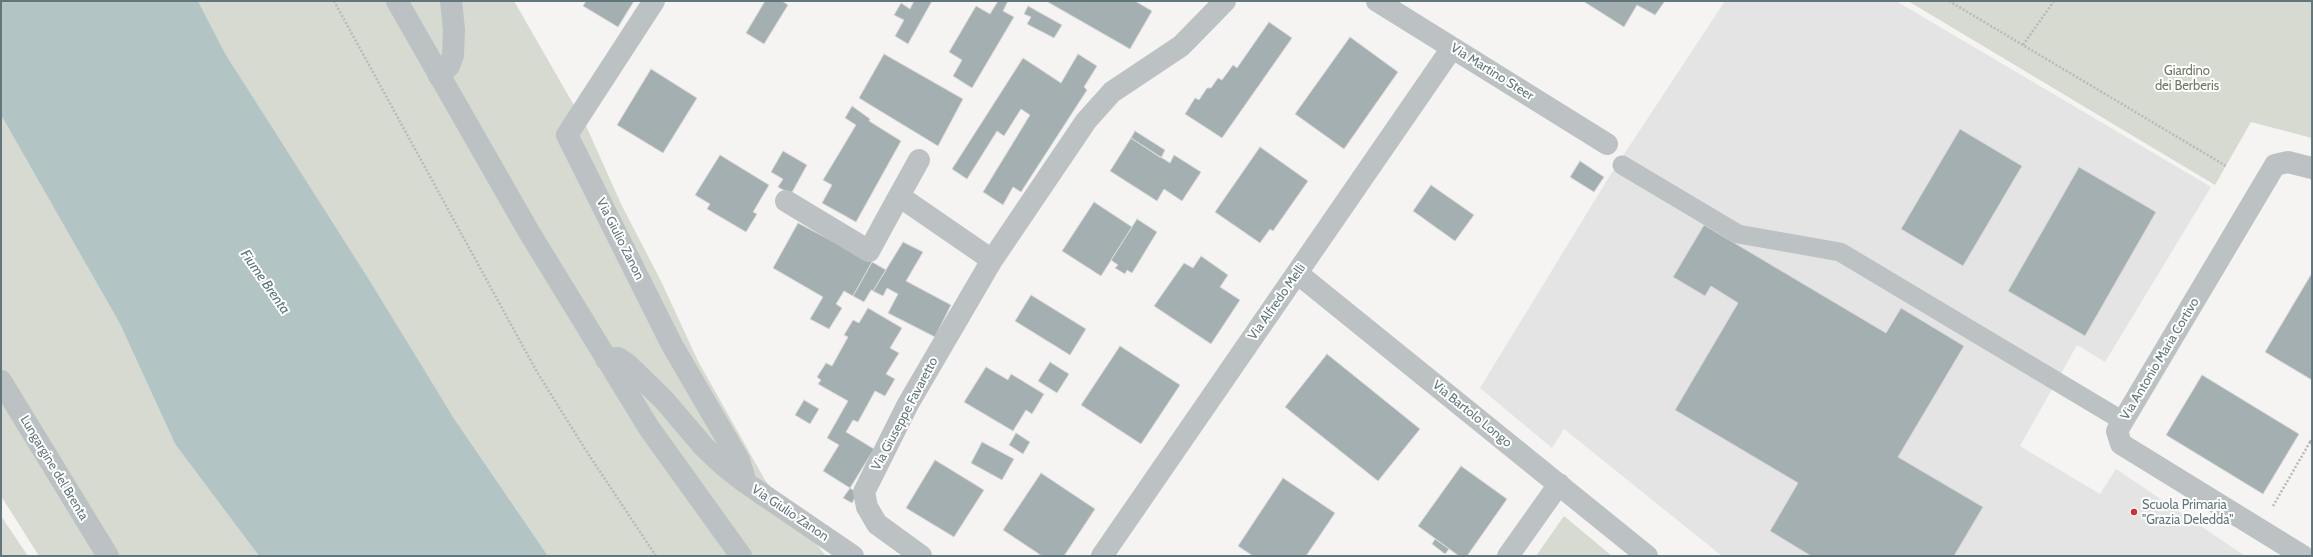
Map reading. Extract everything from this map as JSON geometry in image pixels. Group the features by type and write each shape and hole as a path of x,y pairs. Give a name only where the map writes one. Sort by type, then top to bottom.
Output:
{"street":[{"path":"397,1 529,232 606,359 649,428 740,556"},
{"path":"439,76 449,66 453,55 454,30 451,1"},
{"name":"Via Giulio Zanon","path":"654,1 567,135 672,345 739,460 746,483"},
{"name":"Via Giuseppe Favaretto","path":"921,556 877,524 867,507 864,492 908,404 992,260 1086,121 1112,92 1181,46 1225,1"},
{"name":"Via Martino Steer","path":"1377,1 1607,144"},
{"name":"Via Alfredo Melli","path":"1102,556 1452,48"},
{"path":"786,200 869,251 919,160"},
{"name":"Via Antonio Maria Cortivo","path":"2303,556 2121,444 2117,431 2275,165 2288,162 2312,168"},
{"path":"899,196 992,260"},
{"name":"Via Bartolo Longo","path":"1297,273 1647,556"},
{"name":"Via Giulio Zanon","path":"606,359 618,358 628,364 664,400 704,448 746,483 853,556"},
{"name":"Lungargine del Brenta","path":"1,381 108,556"},
{"path":"1508,556 1559,484"}],"lane":[{"path":"1622,165 1738,234 1840,252 2122,421"}],"path":[{"path":"334,1 537,372 585,449 656,556"},
{"path":"1949,1 2226,166"},
{"path":"2023,45 2054,1"},
{"path":"2259,530 2312,439"}],"shaded area":[{"path":"1725,1 1896,1 2211,187 2105,362 2077,345 2020,446 2100,494 2116,469 2245,556 1722,556 1564,429 1552,448 1480,388 1609,177"}],"green space":[{"path":"198,1 514,1 587,128 622,206 661,281 698,361 765,480 826,556 548,556 453,417 226,55"},
{"name":"Giardino dei Berberis","path":"1908,1 2312,1 2312,138 2251,122 2215,185"},
{"path":"1,115 120,324 175,444 259,556 39,556 1,496"},
{"path":"1,516 28,556 1,556"},
{"path":"1564,516 1612,556 1536,556"}],"water":[{"name":"Fiume Brenta","path":"1,1 198,1 226,55 371,283 453,417 548,556 259,556 175,444 120,324 1,115"}],"building":[{"path":"586,1 634,1 618,27 583,6"},
{"path":"765,1 782,1 788,5 764,44 746,33"},
{"path":"914,1 932,1 908,44 895,36 904,20 894,15 901,3 910,9"},
{"path":"998,1 1008,1 1003,11 1014,17 972,88 953,76 962,60 949,52 976,6 990,14"},
{"path":"1046,1 1135,1 1152,11 1130,49"},
{"path":"1583,1 1665,1 1655,15 1637,5 1624,27"},
{"path":"1028,6 1062,25 1054,38 1027,24 1031,17 1024,14"},
{"path":"1269,22 1292,38 1222,138 1185,114 1195,98 1199,100 1207,88 1211,88 1218,78 1222,80 1233,65 1237,68"},
{"path":"1350,37 1398,72 1344,149 1295,114"},
{"path":"884,54 963,99 938,146 859,98"},
{"path":"1078,54 1097,66 1084,87 1087,90 1021,192 1013,187 1003,205 983,192 1030,115 1021,109 1004,136 997,131 967,179 952,169 1023,58 1061,83"},
{"path":"651,69 697,98 663,153 617,125"},
{"path":"852,106 870,119 869,121 901,141 856,222 822,203 832,185 823,180 856,125 845,118"},
{"path":"1960,129 2022,166 1963,266 1901,229"},
{"path":"1135,131 1165,150 1161,158 1131,138"},
{"path":"1131,138 1170,163 1174,155 1201,172 1182,201 1164,189 1157,201 1110,171"},
{"path":"1260,147 1308,181 1273,231 1270,229 1260,243 1215,212"},
{"path":"783,151 807,165 791,194 778,187 783,179 771,172"},
{"path":"720,155 769,185 753,212 757,214 746,232 707,209 710,204 695,195"},
{"path":"1580,161 1604,177 1594,192 1570,177"},
{"path":"2079,167 2156,212 2085,336 2008,291"},
{"path":"1431,185 1474,215 1455,241 1413,211"},
{"path":"1094,202 1132,227 1101,276 1062,251"},
{"path":"1137,219 1157,232 1132,273 1127,270 1125,274 1115,268 1118,265 1111,260"},
{"path":"798,223 872,262 853,296 844,291 836,304 842,308 829,329 810,319 823,297 773,268"},
{"path":"1704,225 1886,333 1901,308 1964,346 1898,457 1983,507 1954,556 1811,556 1770,531 1798,483 1675,410 1738,303 1711,286 1705,296 1673,277"},
{"path":"903,242 923,252 906,281 951,305 935,337 888,313 898,294 887,288 883,296 873,291"},
{"path":"1201,256 1228,275 1220,287 1240,300 1211,344 1154,306 1184,263 1193,268"},
{"path":"872,262 886,270 864,302 853,296"},
{"path":"2312,273 2312,380 2265,352"},
{"path":"1031,295 1086,329 1070,355 1015,321"},
{"path":"868,308 902,328 890,348 899,353 886,374 895,379 885,396 875,391 858,422 853,420 846,432 874,449 850,488 823,471 839,445 827,438 848,401 818,384 821,380 817,377 826,363 832,366 848,337 844,335 853,320 859,323"},
{"path":"1120,346 1180,385 1141,444 1081,405"},
{"path":"1327,354 1420,429 1378,481 1285,407"},
{"path":"1050,362 1069,374 1057,393 1038,381"},
{"path":"986,367 1008,380 1011,374 1044,394 1032,414 1026,410 1013,431 964,402"},
{"path":"2202,375 2299,434 2263,494 2166,435"},
{"path":"804,400 819,409 810,424 795,415"},
{"path":"1016,433 1030,442 1023,454 1009,445"},
{"path":"982,442 1014,459 1002,480 971,463"},
{"path":"935,460 984,490 954,537 906,508"},
{"path":"1461,466 1507,499 1467,556 1459,556 1418,526"},
{"path":"1041,473 1095,509 1064,556 1042,556 1003,530"},
{"path":"1283,478 1335,513 1306,556 1253,556 1238,546"},
{"path":"850,488 857,493 852,503 843,498"},
{"path":"1435,539 1449,549 1445,554 1432,544"}],"place":[{"name":"Scuola Primaria \"Grazia Deledda\"","path":"2134,512"}]}
